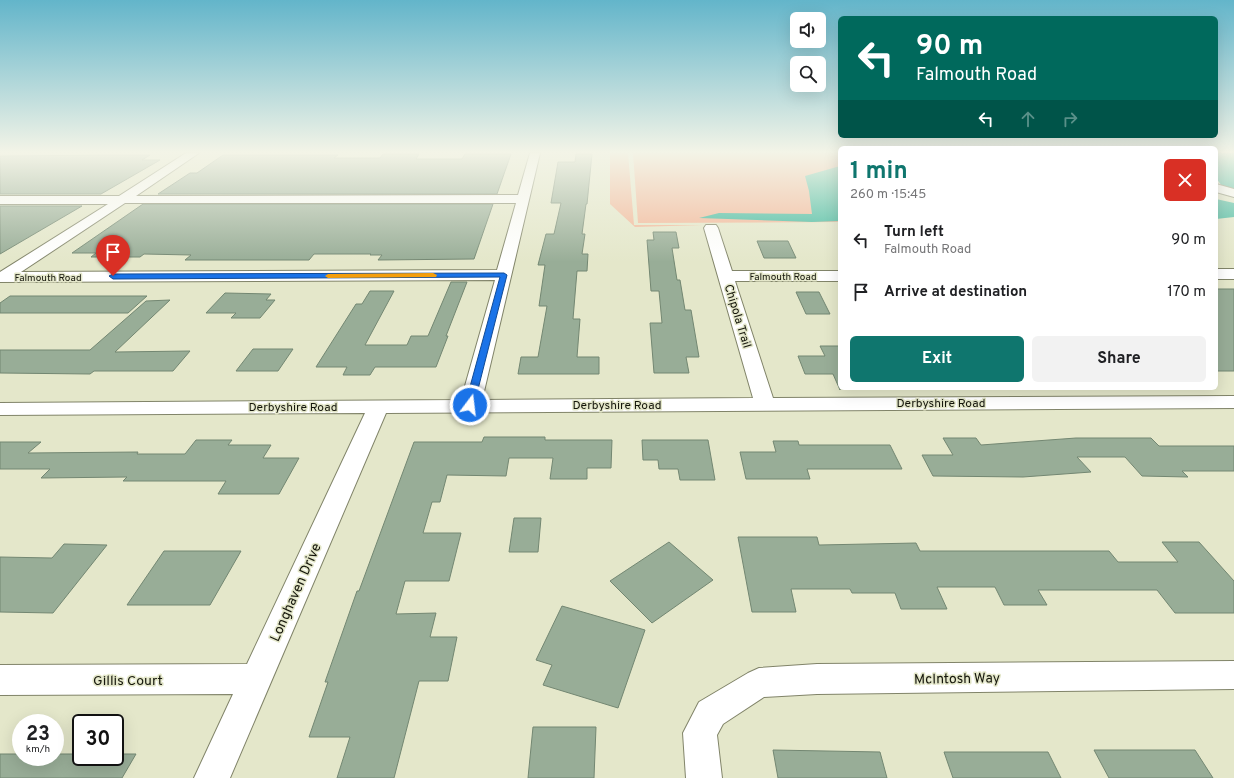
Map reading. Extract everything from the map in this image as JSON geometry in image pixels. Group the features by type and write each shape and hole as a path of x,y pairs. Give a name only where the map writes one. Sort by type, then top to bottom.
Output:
{"street":[{"path":"1,278 137,189"},
{"path":"470,405 526,189"},
{"path":"1220,189 1233,193"},
{"path":"0,200 523,199"},
{"name":"Chipola Trail","path":"711,228 765,404"},
{"path":"1218,274 1234,274"},
{"name":"Falmouth Road","path":"1,278 504,275"},
{"name":"Falmouth Road","path":"726,276 838,276"},
{"name":"Derbyshire Road","path":"0,409 470,405 1234,402"},
{"name":"Longhaven Drive","path":"212,778 379,406"},
{"name":"McIntosh Way","path":"704,778 700,733 710,714 759,683 817,679 1234,675"},
{"name":"Gillis Court","path":"0,680 256,679"}],"shaded area":[{"path":"610,189 631,189 634,225 703,225 635,227 610,204"},
{"path":"636,189 838,189 838,222 638,223"}],"water":[{"path":"809,189 838,189 838,221 812,222 699,218 719,213 812,214"},
{"path":"1218,199 1234,203 1234,217 1218,219"}],"building":[{"path":"0,189 109,189 101,194 0,194"},
{"path":"165,189 499,189 497,194 158,194"},
{"path":"553,189 588,189 582,234 585,234 582,254 588,254 587,271 577,271 573,319 580,319 577,357 599,357 599,374 518,374 521,357 538,357 547,306 539,306 545,265 538,265 546,234 554,234 561,203 551,203"},
{"path":"143,204 493,204 474,259 378,260 382,255 314,254 309,260 185,260 191,255 144,254 140,257 91,257 96,253 72,253"},
{"path":"0,206 82,206 0,254"},
{"path":"653,232 676,232 679,248 672,248 677,280 680,280 685,310 691,310 699,357 686,357 689,373 654,373 650,323 662,323 659,291 651,291 647,240 654,240"},
{"path":"757,241 788,241 796,258 764,258"},
{"path":"451,282 467,282 446,336 448,336 436,367 375,367 370,375 343,375 347,367 316,367 356,304 362,304 370,291 394,291 365,345 407,345 411,336 428,336"},
{"path":"1218,289 1234,289 1234,371 1218,371"},
{"path":"796,292 819,292 830,314 806,314"},
{"path":"225,293 271,294 266,300 275,300 260,318 231,318 236,313 206,313"},
{"path":"10,296 147,296 128,313 0,313 0,303"},
{"path":"170,300 115,352 190,351 173,371 94,371 90,374 0,373 0,350 90,350 146,301"},
{"path":"820,346 838,346 838,385 833,374 805,374 798,356 825,356"},
{"path":"253,349 293,349 278,371 236,371"},
{"path":"484,437 545,437 545,440 612,440 611,468 587,468 587,479 550,479 553,458 509,458 506,476 447,475 440,502 432,502 423,533 461,533 449,581 405,581 396,614 436,613 430,637 457,637 448,681 419,681 394,778 337,778 350,737 309,737 328,682 325,682 357,591 359,591 414,442 482,442"},
{"path":"943,438 976,438 981,445 1076,438 1151,438 1159,446 1234,446 1234,471 1182,471 1188,477 1142,476 1125,457 1077,457 1091,472 1023,477 933,476 922,455 953,455"},
{"path":"196,440 232,440 228,445 271,445 263,458 299,458 279,494 218,494 226,481 123,481 127,477 41,478 50,469 0,469 0,442 41,442 28,453 138,452 137,454 185,454"},
{"path":"642,440 708,440 715,480 680,480 678,469 659,469 658,460 643,460"},
{"path":"773,441 798,441 799,445 890,445 902,469 807,469 810,479 746,479 740,452 776,452"},
{"path":"514,518 541,518 538,552 509,552"},
{"path":"738,537 817,537 819,545 916,543 920,551 1109,551 1118,562 1178,562 1162,542 1199,542 1234,581 1234,613 1175,613 1157,590 1038,590 1047,605 1004,605 995,587 937,587 947,609 901,609 895,593 852,593 850,589 791,589 796,612 752,612"},
{"path":"669,542 713,580 652,623 610,581"},
{"path":"64,544 107,545 53,613 0,612 0,557 52,558"},
{"path":"164,551 241,551 210,605 127,605"},
{"path":"562,606 645,630 618,708 543,685 552,665 536,660"},
{"path":"533,727 596,727 594,778 528,778"},
{"path":"773,750 880,752 887,778 778,778"},
{"path":"1094,750 1195,750 1213,778 1109,778"},
{"path":"944,752 1048,752 1061,778 953,778"},
{"path":"0,754 12,754 12,766 64,766 64,754 72,754 72,766 124,766 124,754 136,754 122,778 0,778"}],"slow traffic":[{"path":"328,276 433,275"}],"route":[{"path":"113,276 504,275 470,405"}]}
